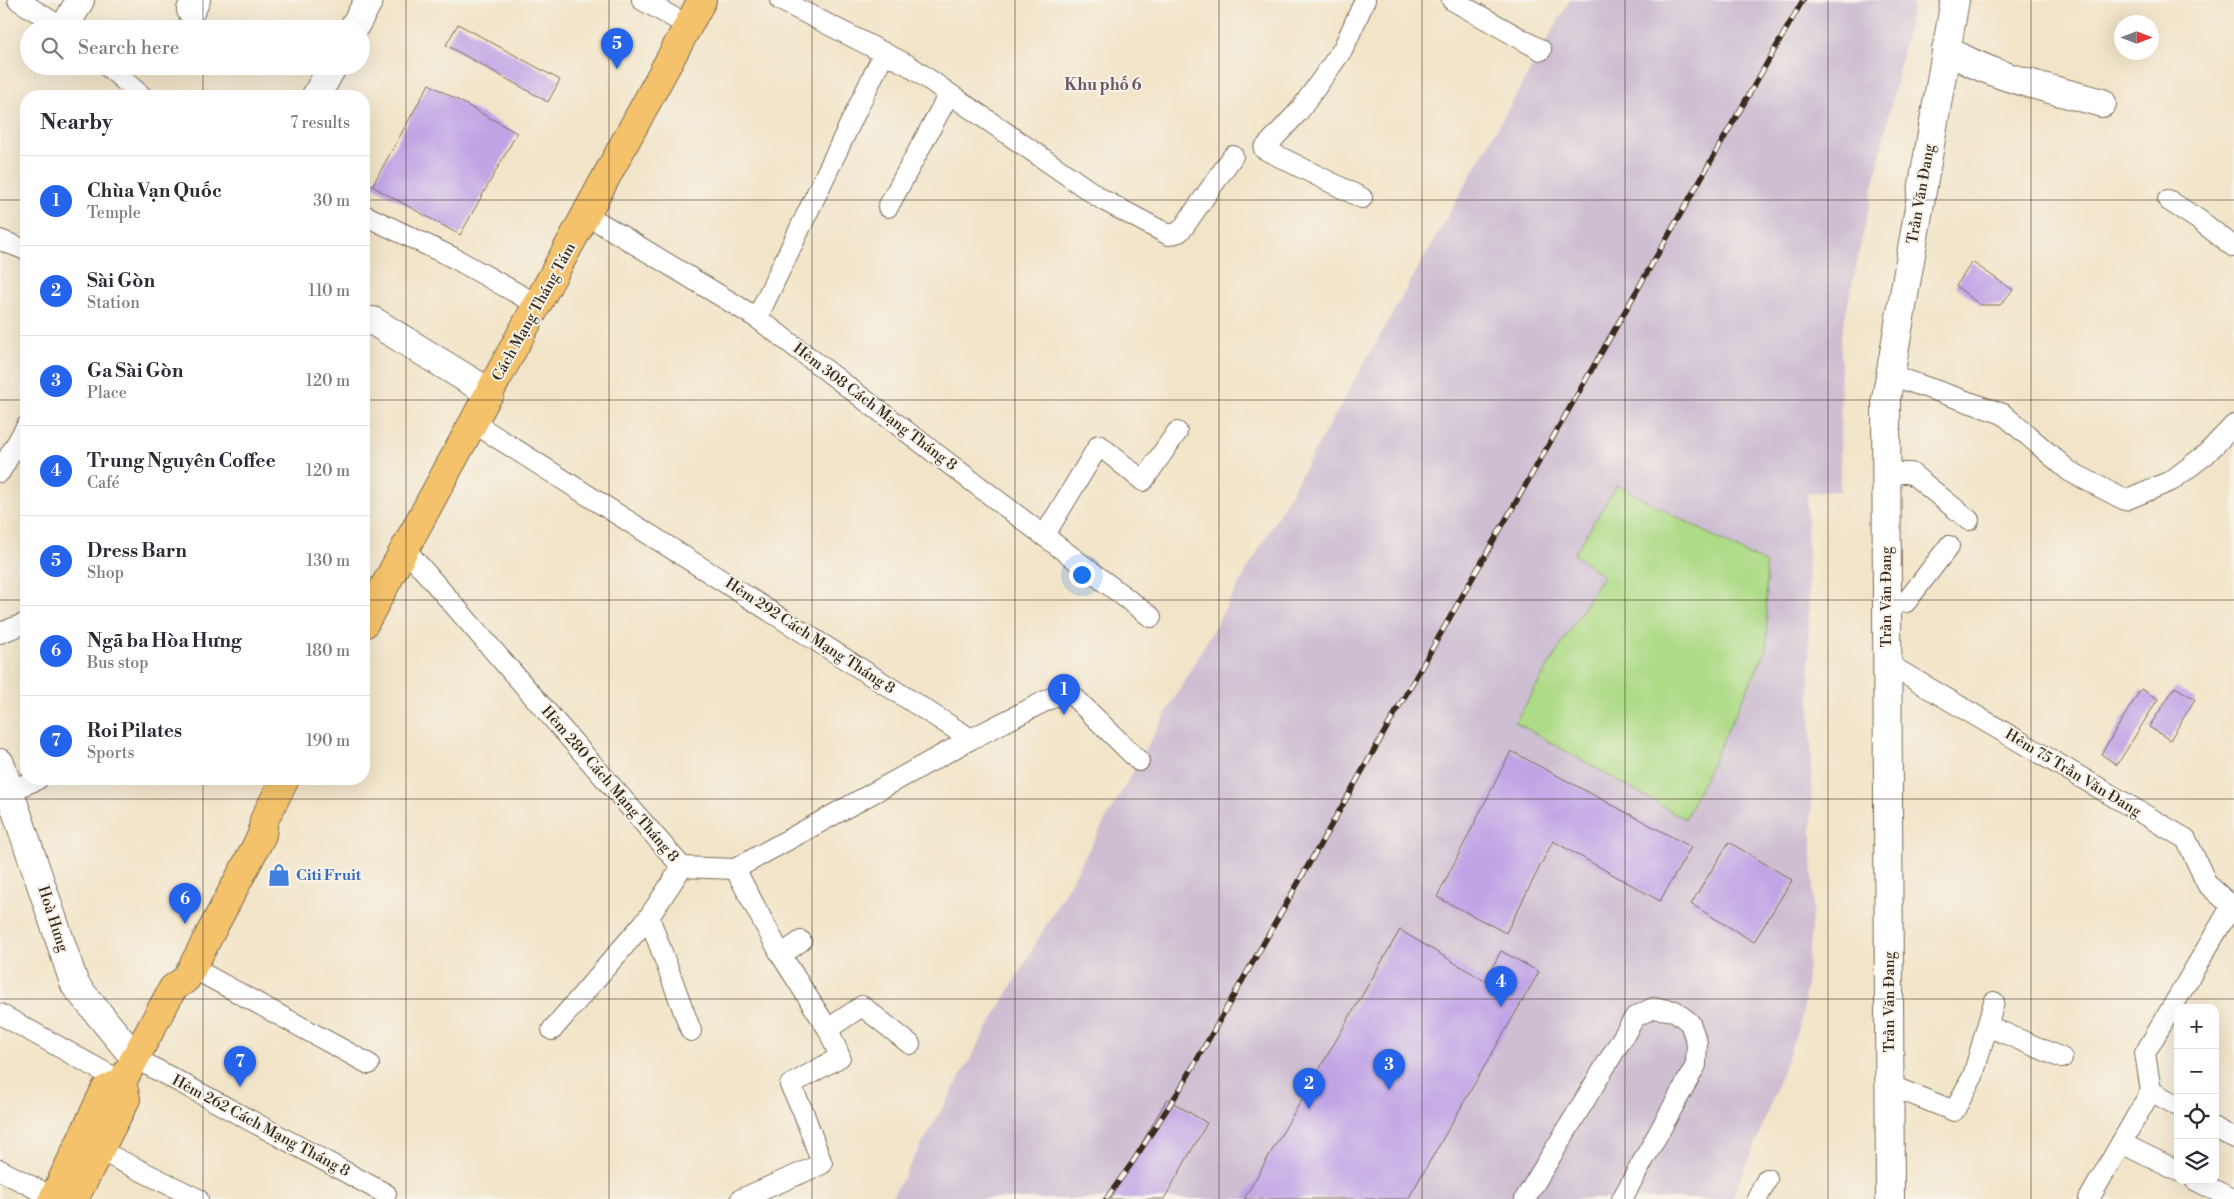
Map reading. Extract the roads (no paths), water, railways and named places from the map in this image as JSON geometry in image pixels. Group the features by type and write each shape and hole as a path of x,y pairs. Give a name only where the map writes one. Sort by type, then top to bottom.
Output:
{"main road":[{"name":"Cách Mạng Tháng Tám","path":"370,613 702,0"},
{"path":"61,1199 105,1090 122,1082 173,988 186,979 262,835 264,820 282,785"},
{"path":"173,988 169,971 242,835 247,826 264,820"},
{"path":"61,1199 99,1150 126,1099 122,1082"}],"street":[{"path":"69,20 80,0"},
{"path":"359,20 369,0"},
{"name":"Trần Văn Ðang","path":"1890,1199 1886,399 1955,0"},
{"path":"1946,49 1962,59 2010,77 2102,103"},
{"path":"319,90 328,75"},
{"path":"373,321 490,393"},
{"name":"Hoà Hưng","path":"0,762 6,794 75,985 135,1058"}],"lane":[{"path":"18,0 50,20"},
{"path":"642,0 687,25"},
{"path":"780,0 908,65 1103,200 1169,235 1179,232 1183,228 1233,156"},
{"path":"1362,198 1264,149 1300,110 1343,49 1365,0"},
{"path":"1452,0 1541,50"},
{"path":"757,318 884,53"},
{"path":"118,75 135,90"},
{"path":"888,207 949,94"},
{"path":"2168,200 2200,220 2234,247"},
{"name":"Hẻm 308 Cách Mạng Tháng 8","path":"587,215 757,318 1151,617"},
{"path":"370,218 454,258 538,304"},
{"path":"0,240 20,248"},
{"path":"1890,374 2003,414 2070,471 2125,500 2171,482 2205,455 2234,425"},
{"name":"Hẻm 292 Cách Mạng Tháng 8","path":"474,423 971,739"},
{"path":"1044,536 1099,445 1142,481 1177,432"},
{"path":"0,472 20,437"},
{"path":"1886,473 1911,473 1969,520"},
{"path":"1886,604 1906,602 1949,546"},
{"name":"Hẻm 280 Cách Mạng Tháng 8","path":"405,549 682,867 735,869"},
{"path":"0,633 20,625"},
{"name":"Hẻm 75 Trần Văn Ðang","path":"1886,663 2186,839 2207,884 2233,908"},
{"path":"741,1199 822,1164 790,1084 840,1057 828,1029 781,955 735,869 971,739 1067,690 1138,761"},
{"path":"6,794 25,785"},
{"path":"552,1030 649,917 682,867"},
{"path":"2089,1199 2151,1091 2145,1053 2233,908"},
{"path":"649,917 691,1031"},
{"path":"781,955 801,941"},
{"path":"192,967 369,1064"},
{"path":"1889,1084 1954,1111 1973,1076 1994,1002"},
{"path":"828,1029 862,1006 910,1044"},
{"path":"1525,1199 1635,1017 1654,1008 1675,1011 1690,1023 1697,1043 1696,1065 1622,1199"},
{"path":"0,1014 122,1082"},
{"path":"1988,1026 2062,1058"},
{"name":"Hẻm 262 Cách Mạng Tháng 8","path":"135,1058 386,1194"},
{"path":"2151,1091 2174,1104"},
{"path":"2219,1130 2234,1138"},
{"path":"2121,1142 2174,1169"},
{"path":"99,1150 198,1199"},
{"path":"0,1170 61,1199"},
{"path":"1757,1199 1767,1179"},
{"path":"2203,1184 2232,1199"}],"railway":[{"path":"1106,1199 1182,1086 1803,0"}],"place":[{"name":"Dress Barn","path":"617,69"},
{"name":"Chùa Vạn Quốc","path":"1064,715"},
{"name":"Citi Fruit","path":"279,875"},
{"name":"Ngã ba Hòa Hưng","path":"185,924"},
{"name":"Trung Nguyên Coffee","path":"1501,1007"},
{"name":"Roi Pilates","path":"240,1087"},
{"name":"Ga Sài Gòn","path":"1389,1090"},
{"name":"Sài Gòn","path":"1309,1109"}],"district":[{"name":"Khu phố 6","path":"1103,85"}]}
